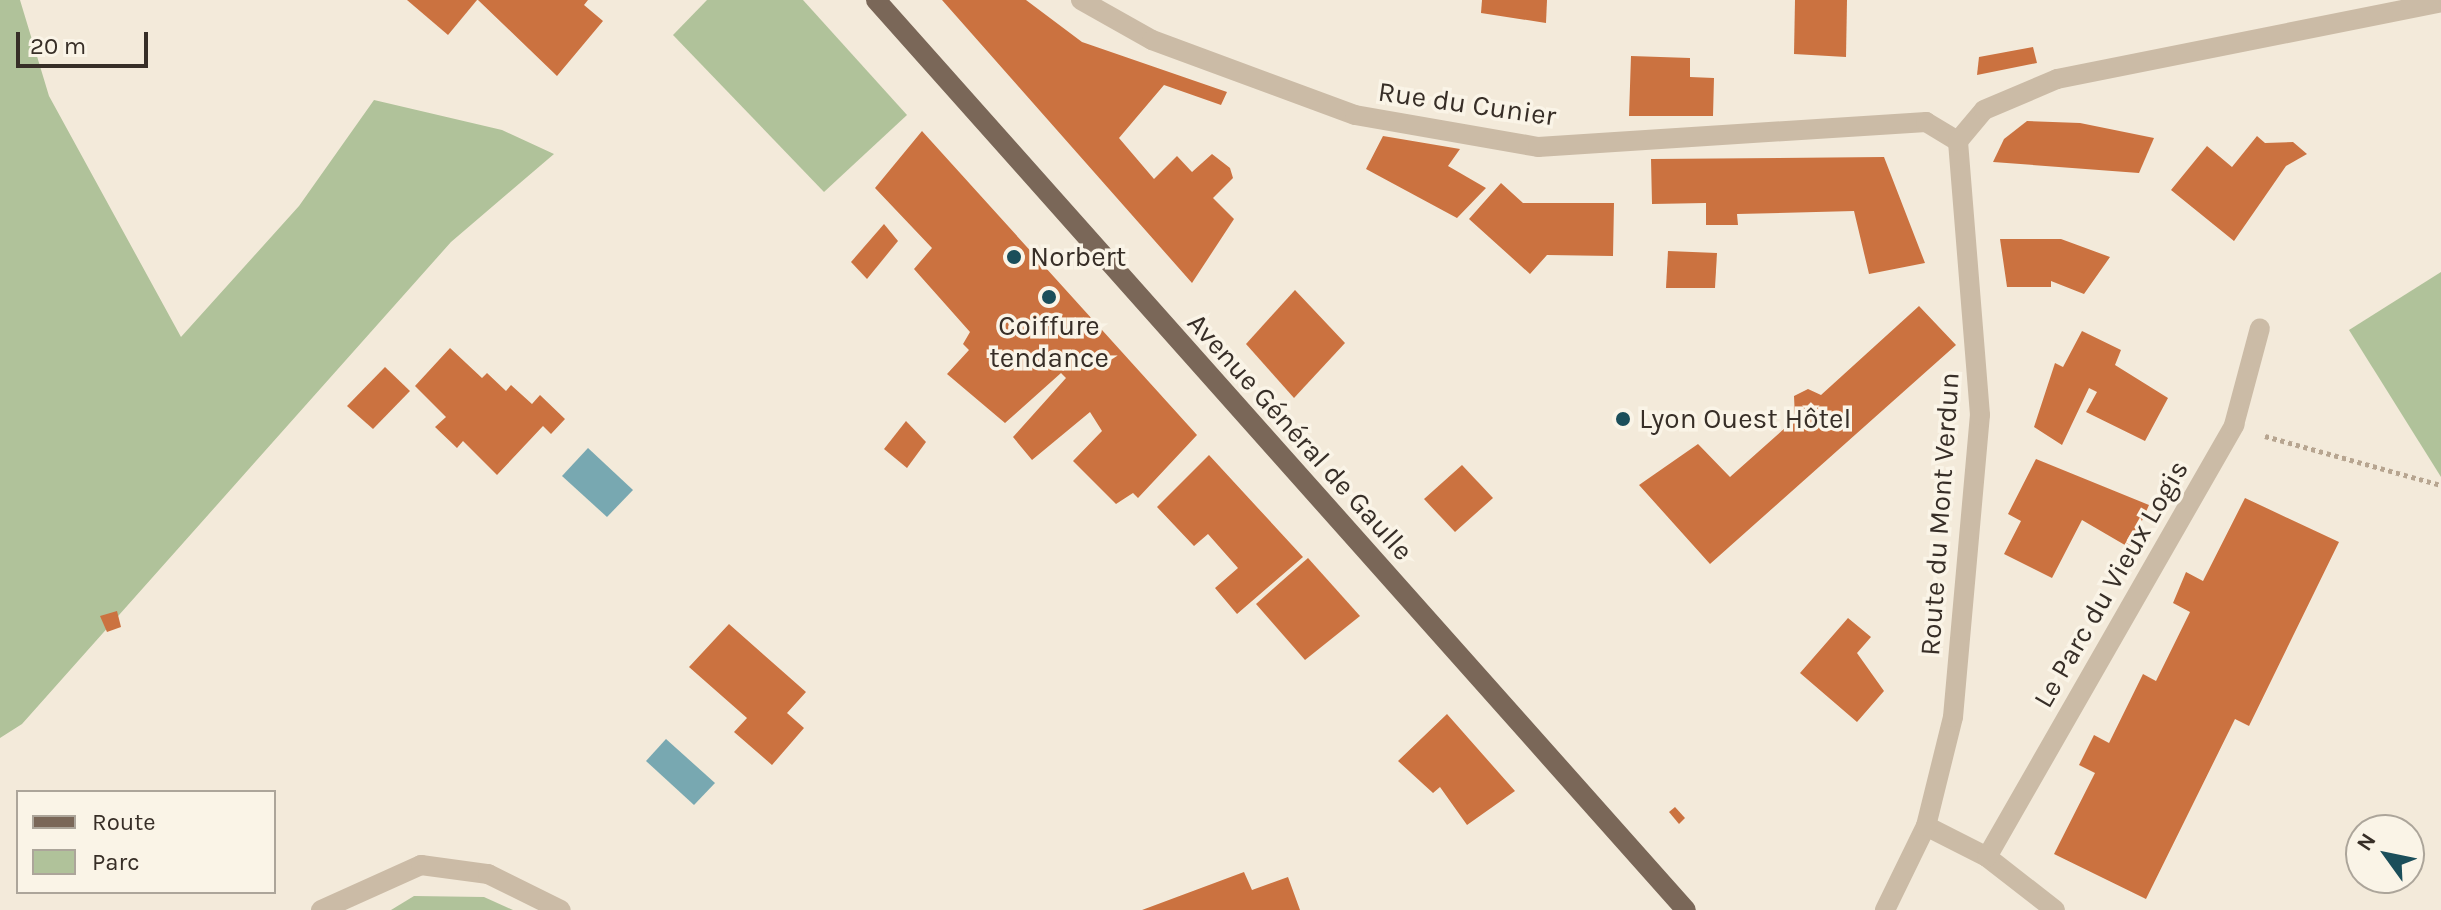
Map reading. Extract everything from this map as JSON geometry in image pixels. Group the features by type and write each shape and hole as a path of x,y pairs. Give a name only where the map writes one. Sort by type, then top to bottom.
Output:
{"main road":[{"name":"Avenue Général de Gaulle","path":"876,0 1686,910"}],"street":[{"name":"Rue du Cunier","path":"1081,0 1152,40 1355,115 1538,147 1926,122 1958,141"},
{"path":"1958,141 1984,110 2057,79 2441,2"},
{"name":"Route du Mont Verdun","path":"1885,910 1926,826 1953,717 1980,415 1958,141"},
{"name":"Le Parc du Vieux Logis","path":"1987,857 2234,425 2260,328"},
{"path":"1926,826 1987,857 2055,910"},
{"path":"321,910 421,865 488,874 561,910"}],"path":[{"path":"2234,425 2327,459 2441,485"}],"green space":[{"path":"0,0 20,0 49,96 181,337 299,206 374,100 502,130 554,154 451,242 22,724 0,738"},
{"path":"707,0 803,0 907,115 824,192 673,35"},
{"path":"2441,272 2441,477 2349,330"},
{"path":"414,896 484,897 513,910 391,910"}],"water":[{"path":"588,448 633,490 607,517 562,476"},
{"path":"666,739 715,783 694,805 646,761"}],"building":[{"path":"407,0 477,0 448,35"},
{"path":"478,0 588,0 584,5 603,21 557,76"},
{"path":"942,0 1026,0 1082,42 1227,92 1221,105 1164,85 1119,138 1154,179 1177,156 1192,172 1212,154 1230,168 1233,178 1213,198 1234,219 1192,283"},
{"path":"1482,0 1547,0 1546,23 1481,13"},
{"path":"1795,0 1847,0 1846,57 1794,54"},
{"path":"2033,47 2037,63 1977,75 1979,57"},
{"path":"1631,56 1690,58 1690,77 1714,78 1713,116 1629,116"},
{"path":"2027,121 2080,123 2154,138 2139,173 1993,162 2004,139"},
{"path":"922,131 1197,435 1138,498 1133,493 1116,504 1073,461 1102,431 1090,412 1032,460 1013,437 1066,378 1061,373 1005,423 947,374 969,350 963,344 970,332 914,269 932,248 875,188"},
{"path":"1383,136 1460,149 1448,166 1486,188 1457,218 1366,169"},
{"path":"2257,136 2265,143 2293,142 2307,154 2286,166 2234,241 2171,190 2207,146 2232,167"},
{"path":"1884,157 1925,263 1869,274 1854,211 1737,214 1738,225 1706,225 1706,203 1652,204 1651,159"},
{"path":"1501,183 1523,203 1614,203 1613,256 1547,255 1530,274 1469,219"},
{"path":"884,224 898,241 867,279 851,262"},
{"path":"2000,239 2061,239 2110,257 2084,294 2051,281 2051,287 2007,287"},
{"path":"1668,251 1717,253 1715,288 1666,288"},
{"path":"1295,290 1345,343 1294,398 1246,344"},
{"path":"1919,306 1956,345 1710,564 1639,485 1698,444 1730,477 1795,419 1794,396 1808,389 1821,395"},
{"path":"2082,331 2121,350 2115,365 2168,398 2145,441 2086,412 2097,392 2089,388 2062,445 2034,427 2055,363 2063,367"},
{"path":"450,348 482,378 487,373 506,391 511,385 532,404 540,395 565,419 551,434 543,426 497,475 463,441 457,448 435,427 446,417 415,386"},
{"path":"385,367 410,391 373,429 347,406"},
{"path":"906,421 926,442 907,468 884,449"},
{"path":"1209,455 1303,557 1237,614 1215,588 1238,568 1208,534 1194,546 1157,507"},
{"path":"2036,459 2149,505 2130,548 2082,520 2052,578 2004,554 2021,521 2008,514"},
{"path":"1462,465 1493,498 1455,532 1424,499"},
{"path":"2245,498 2339,542 2249,726 2235,719 2146,899 2054,854 2095,773 2079,765 2094,735 2109,743 2143,674 2156,681 2190,612 2173,603 2186,572 2203,581"},
{"path":"1308,558 1360,616 1305,660 1256,604"},
{"path":"117,611 121,627 107,632 100,616"},
{"path":"1848,618 1871,637 1857,653 1884,691 1857,722 1800,673"},
{"path":"729,624 806,692 787,713 804,728 772,765 734,732 747,718 689,667"},
{"path":"1447,714 1515,791 1467,825 1440,787 1433,793 1398,761"},
{"path":"1675,807 1685,818 1679,824 1669,812"},
{"path":"1244,872 1252,890 1288,877 1300,910 1142,910"}],"place":[{"name":"Norbert","path":"1014,257"},
{"name":"Coiffure tendance","path":"1049,297"},
{"name":"Lyon Ouest Hôtel","path":"1623,419"}]}
